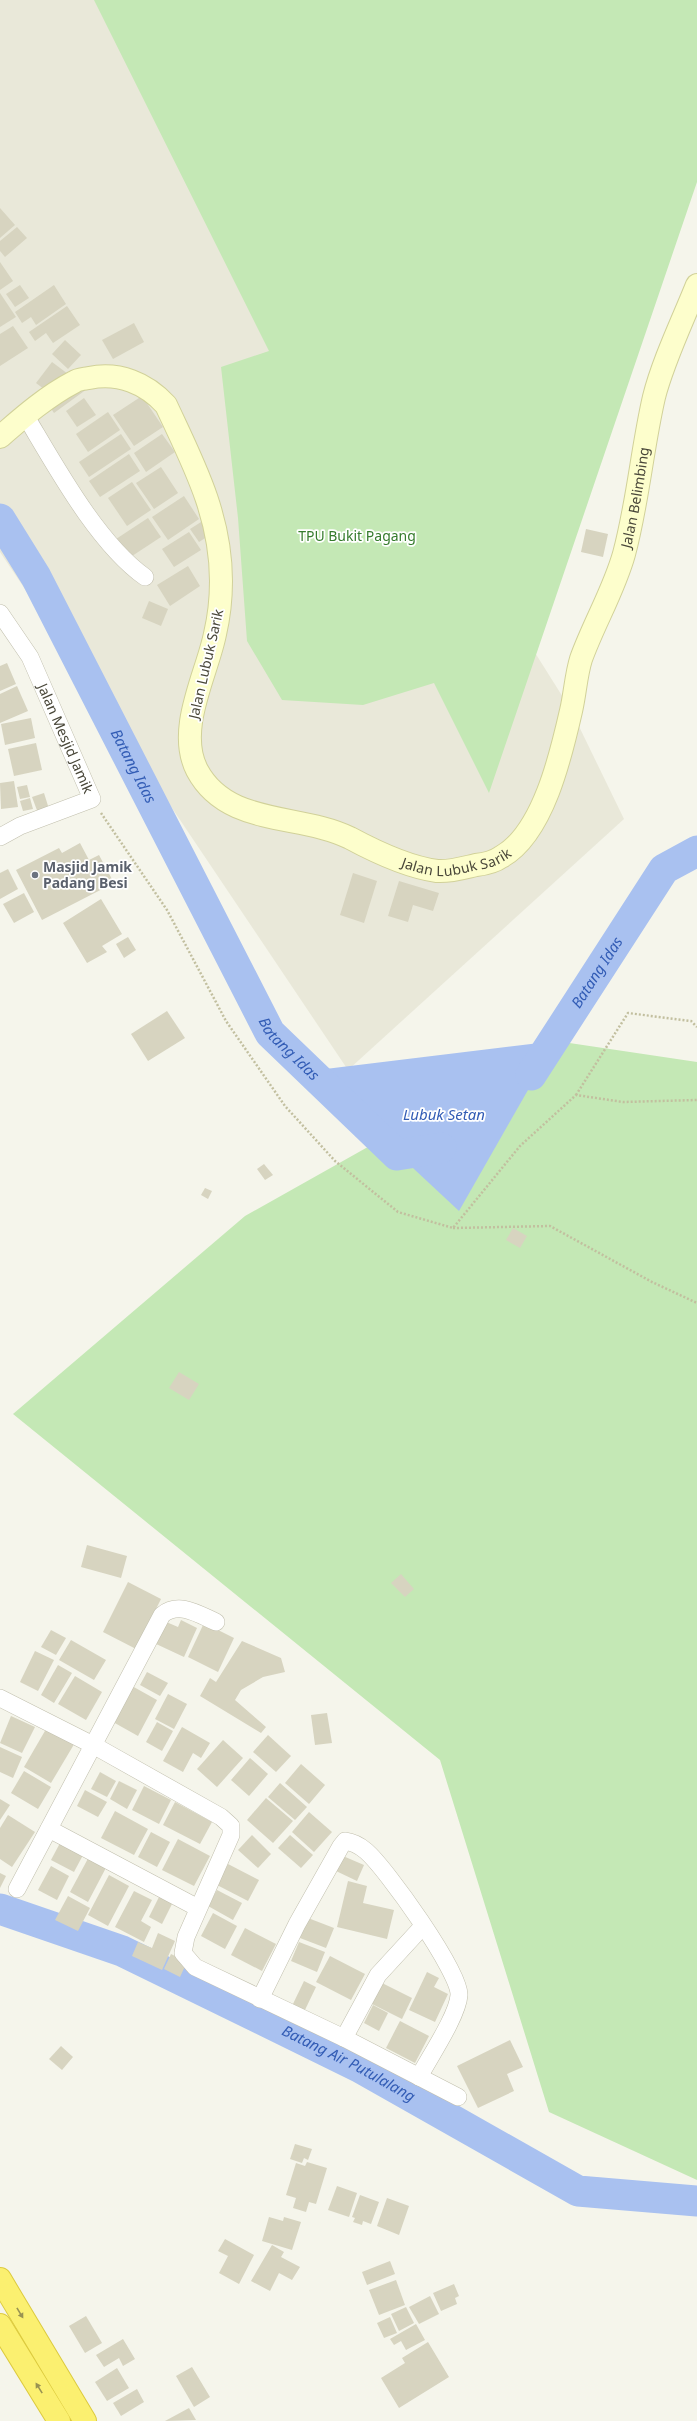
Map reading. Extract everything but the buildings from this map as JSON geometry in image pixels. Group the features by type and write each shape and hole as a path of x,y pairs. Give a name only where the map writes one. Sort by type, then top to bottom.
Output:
{"highway":[{"path":"0,2279 85,2421"},
{"path":"0,2325 59,2421"}],"street":[{"name":"Jalan Belimbing","path":"571,710 580,661 613,587 623,555 635,503 655,393 697,285"},
{"name":"Jalan Lubuk Sarik","path":"1,435 25,415 75,381 102,376 133,382 156,395 166,405 203,483 217,537 220,557 219,609 215,636 197,692 191,736 195,764 199,773 215,793 230,806 258,814 319,826 397,860 436,871 448,871 486,863 500,858 526,836 558,766 571,710"},
{"path":"25,415 54,463 111,546 127,564 145,577"},
{"name":"Jalan Mesjid Jamik","path":"0,613 30,657 92,799 20,826 0,837"},
{"path":"17,1889 162,1615 168,1610 184,1609 216,1622"},
{"path":"0,1698 93,1745 221,1817 231,1826 231,1835 198,1908 184,1945 183,1953 189,1961 204,1972 344,2038 458,2097"},
{"path":"49,1829 198,1908"},
{"path":"260,1999 297,1924 345,1841 353,1842 367,1851 397,1889 456,1980 459,1996 452,2016 419,2077"},
{"path":"344,2038 378,1975 422,1926"}],"path":[{"path":"92,799 167,910 226,1021 285,1106 335,1162 398,1212 453,1228 550,1226 652,1282 697,1303"},
{"path":"453,1228 520,1146 576,1095 628,1014 691,1021 697,1027"},
{"path":"576,1095 623,1102 697,1100"}],"shaded area":[{"path":"0,0 125,0 571,710 624,819 348,1070 0,552"}],"green space":[{"name":"TPU Bukit Pagang","path":"94,0 697,0 697,182 489,793 434,683 363,705 282,700 247,641 238,518 221,367 269,351"},
{"path":"556,1041 697,1062 697,2180 549,2112 440,1760 13,1414 245,1216"}],"water":[{"name":"Lubuk Setan","path":"556,1041 459,1211 309,1071"}],"waterway":[{"name":"Batang Idas","path":"0,519 36,577 270,1033 397,1155 441,1148"},
{"name":"Batang Idas","path":"531,1075 664,869 697,851"},
{"name":"Batang Air Putulalang","path":"0,1909 122,1951 359,2067 578,2191 697,2201"}],"place":[{"name":"Masjid Jamik Padang Besi","path":"35,875"}]}
